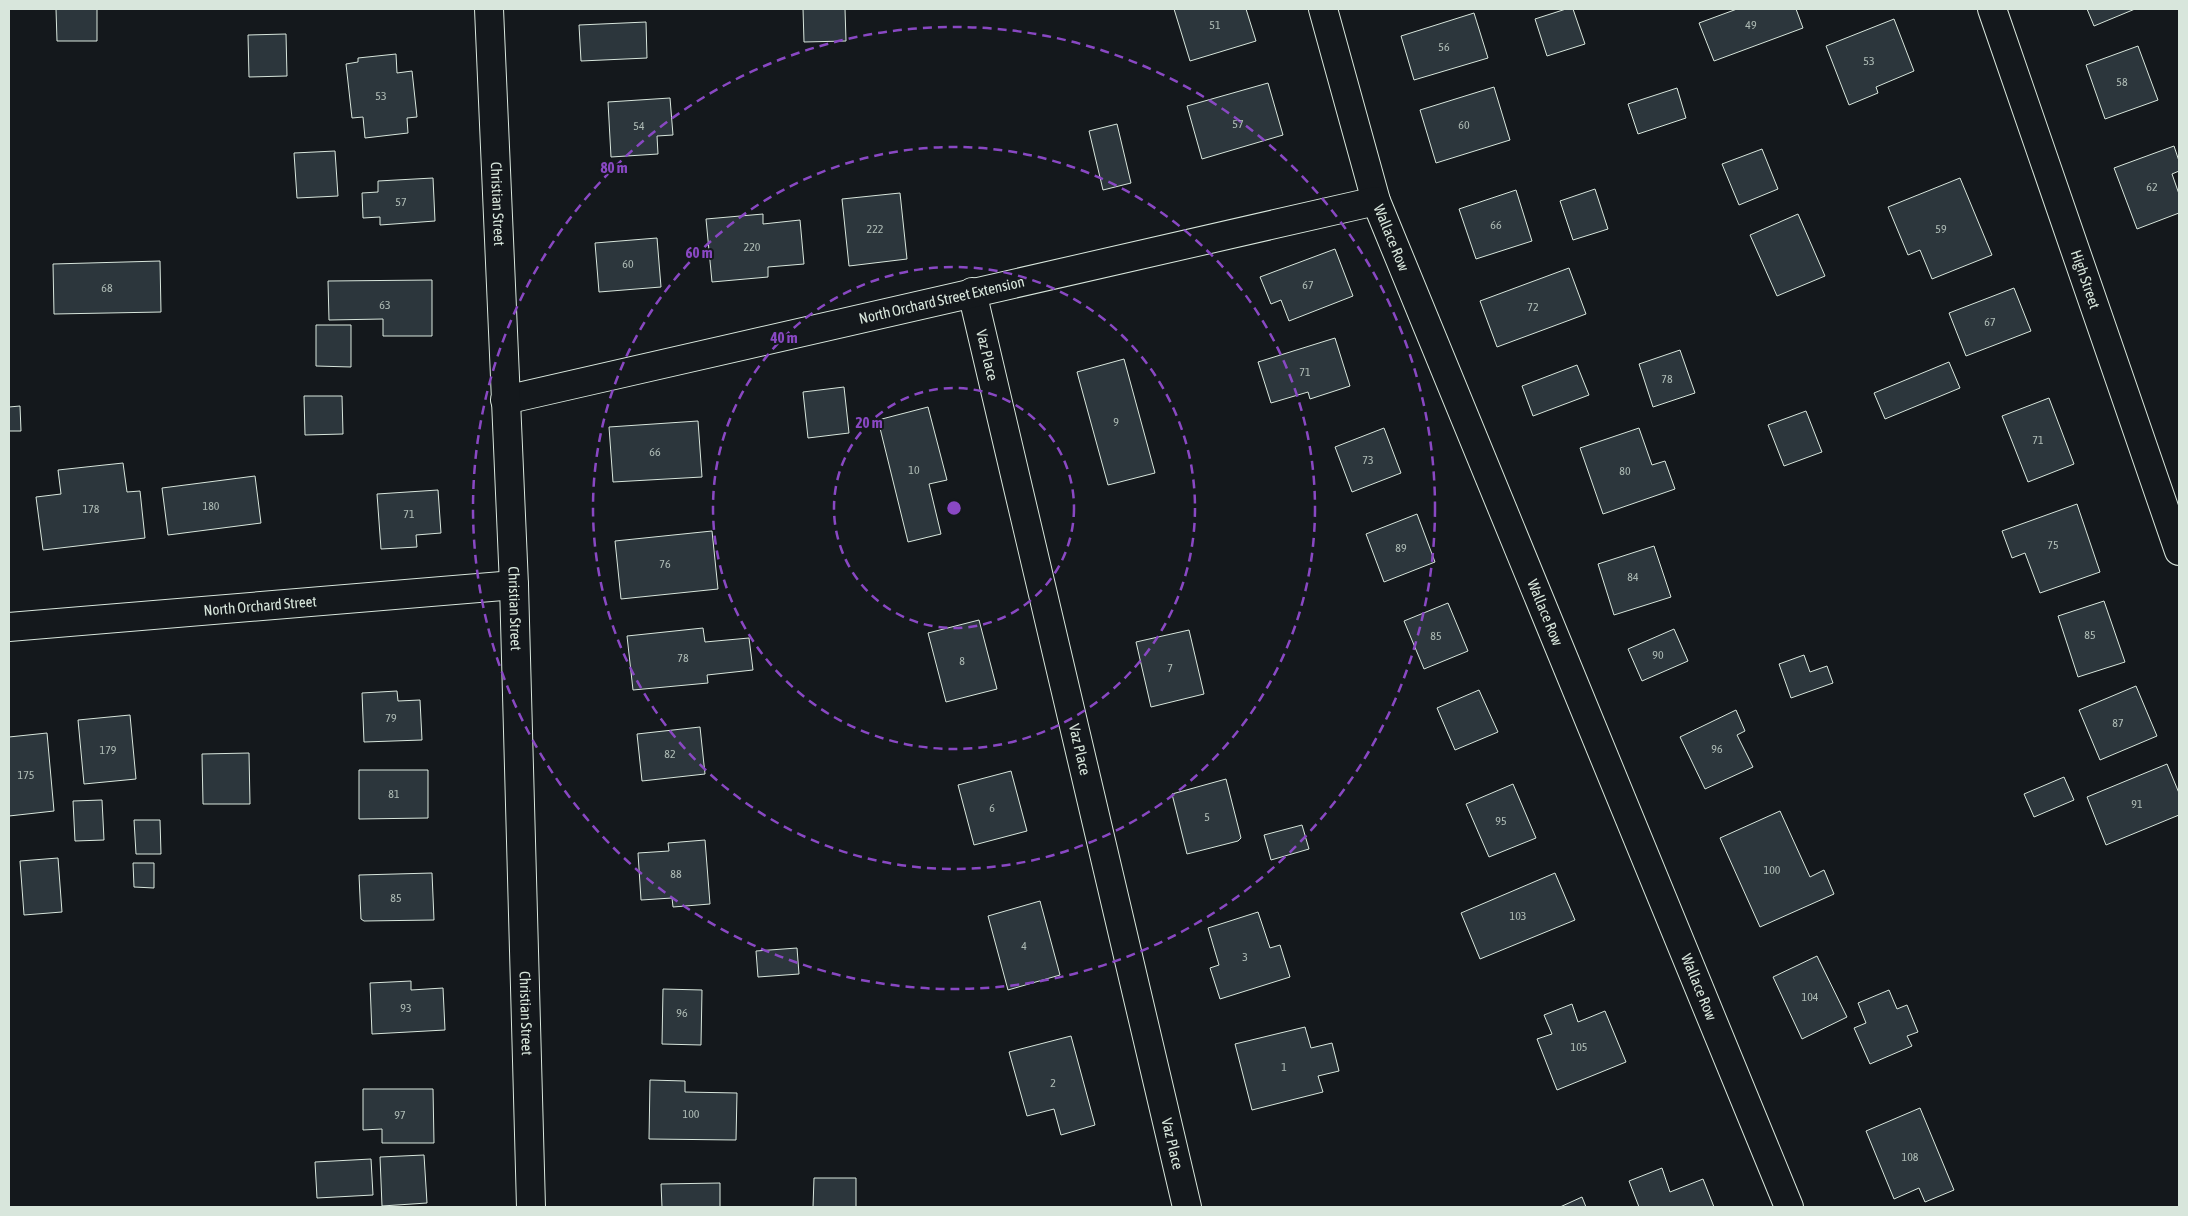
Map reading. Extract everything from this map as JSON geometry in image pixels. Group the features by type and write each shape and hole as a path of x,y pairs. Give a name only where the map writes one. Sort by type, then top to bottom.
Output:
{"street":[{"name":"Christian Street","path":"489,9 514,585 531,1207"},
{"name":"Wallace Row","path":"1323,9 1376,200 1789,1207"},
{"name":"High Street","path":"1992,9 2179,551"},
{"name":"North Orchard Street Extension","path":"505,400 1376,200"},
{"name":"Vaz Place","path":"972,292 1187,1207"},
{"name":"North Orchard Street","path":"9,627 514,585"}],"building":[{"path":"56,9 97,9 97,41 57,41"},
{"path":"803,9 845,9 846,41 804,42"},
{"path":"1174,9 1246,9 1256,41 1190,61"},
{"path":"1566,9 1573,9 1585,44 1547,56 1535,19"},
{"path":"1737,9 1796,9 1803,28 1714,61 1699,23"},
{"path":"2087,9 2135,9 2094,26"},
{"path":"1474,13 1488,58 1414,80 1401,36"},
{"path":"1894,19 1914,71 1876,87 1878,93 1849,105 1826,46"},
{"path":"646,22 647,58 581,61 579,25"},
{"path":"286,34 287,76 249,77 248,35"},
{"path":"2138,46 2158,100 2105,119 2086,65"},
{"path":"396,54 397,73 412,71 417,117 407,118 408,133 365,138 363,117 352,118 346,64 358,62 358,58"},
{"path":"1268,83 1283,135 1202,159 1187,106"},
{"path":"1494,87 1510,140 1436,163 1420,110"},
{"path":"1677,88 1686,118 1638,134 1628,104"},
{"path":"670,98 673,135 657,136 658,154 611,157 608,102"},
{"path":"1117,124 1131,183 1103,190 1089,131"},
{"path":"2174,146 2179,161 2179,171 2172,174 2179,194 2179,213 2137,229 2114,168"},
{"path":"1762,149 1778,189 1739,205 1722,164"},
{"path":"335,151 338,196 297,198 294,153"},
{"path":"433,178 435,221 380,225 380,217 363,218 362,193 378,192 378,181"},
{"path":"1960,178 1992,255 1932,279 1920,250 1908,255 1888,207"},
{"path":"1595,189 1608,229 1573,240 1560,201"},
{"path":"1516,190 1532,241 1476,259 1459,209"},
{"path":"900,193 907,259 849,266 842,199"},
{"path":"763,214 763,224 800,220 804,264 768,267 768,277 712,282 706,219"},
{"path":"1798,214 1825,276 1777,296 1750,235"},
{"path":"657,238 661,287 599,292 595,243"},
{"path":"1335,249 1353,296 1289,321 1281,300 1271,304 1260,277"},
{"path":"160,261 161,312 54,314 53,264"},
{"path":"1569,268 1586,314 1497,347 1480,301"},
{"path":"432,280 432,336 383,336 383,319 329,320 328,281"},
{"path":"2014,288 2031,331 1966,356 1949,313"},
{"path":"316,325 351,325 351,367 316,366"},
{"path":"1335,338 1350,386 1310,399 1308,392 1271,403 1258,362"},
{"path":"1680,350 1695,393 1653,407 1639,364"},
{"path":"1124,359 1155,473 1108,485 1077,372"},
{"path":"1949,362 1960,388 1885,419 1874,393"},
{"path":"1577,365 1589,395 1533,416 1522,386"},
{"path":"844,387 849,433 808,438 803,392"},
{"path":"304,396 342,396 343,434 305,435"},
{"path":"2049,398 2074,464 2028,482 2002,416"},
{"path":"20,406 21,431 9,431 9,407"},
{"path":"928,407 947,480 929,484 941,534 908,542 878,420"},
{"path":"1806,411 1822,452 1784,466 1768,425"},
{"path":"698,421 702,477 613,482 609,427"},
{"path":"1384,428 1401,473 1352,492 1335,447"},
{"path":"1639,428 1652,465 1665,461 1675,489 1603,514 1580,448"},
{"path":"123,463 127,492 140,491 145,538 43,550 36,497 61,494 58,470"},
{"path":"255,476 261,523 168,535 162,488"},
{"path":"438,490 441,533 416,535 417,547 381,549 377,494"},
{"path":"2077,504 2100,572 2040,593 2025,553 2012,558 2002,531"},
{"path":"1417,514 1435,562 1384,582 1366,534"},
{"path":"712,531 718,589 621,599 615,541"},
{"path":"1654,546 1671,597 1614,615 1598,564"},
{"path":"2104,601 2125,662 2078,677 2058,616"},
{"path":"1448,603 1468,651 1424,669 1404,621"},
{"path":"979,620 997,689 946,702 928,633"},
{"path":"703,628 705,642 749,638 753,670 707,675 708,683 633,690 627,636"},
{"path":"1674,629 1688,661 1642,681 1628,649"},
{"path":"1189,630 1204,694 1151,707 1136,642"},
{"path":"1804,655 1810,672 1827,666 1833,683 1791,698 1779,664"},
{"path":"2136,686 2157,736 2100,760 2079,710"},
{"path":"1479,690 1498,732 1455,750 1437,708"},
{"path":"397,691 398,701 420,700 422,740 364,742 362,693"},
{"path":"1736,710 1745,731 1737,735 1753,767 1705,789 1680,737"},
{"path":"130,715 136,779 84,784 78,720"},
{"path":"700,727 705,774 642,781 637,734"},
{"path":"47,733 54,811 9,816 9,737"},
{"path":"249,753 250,804 203,804 202,754"},
{"path":"2167,764 2179,793 2179,815 2106,845 2087,797"},
{"path":"359,770 428,770 428,818 359,819"},
{"path":"1011,771 1027,831 974,845 958,785"},
{"path":"2064,777 2074,800 2034,817 2024,794"},
{"path":"1226,779 1241,838 1238,841 1187,854 1172,794"},
{"path":"1513,784 1536,838 1489,857 1466,804"},
{"path":"102,800 104,840 75,841 73,801"},
{"path":"1780,811 1810,877 1824,870 1834,894 1760,927 1720,838"},
{"path":"134,820 160,820 161,854 136,854"},
{"path":"1302,825 1309,849 1271,860 1264,835"},
{"path":"705,840 710,904 673,907 672,898 641,900 638,853 669,851 668,843"},
{"path":"58,858 62,912 24,915 20,861"},
{"path":"133,863 154,863 154,888 134,887"},
{"path":"432,873 434,920 364,921 361,919 359,875"},
{"path":"1555,873 1575,920 1480,959 1461,913"},
{"path":"1040,901 1060,975 1008,990 988,916"},
{"path":"1258,912 1270,948 1280,945 1290,977 1220,999 1210,968 1219,965 1208,928"},
{"path":"797,948 799,974 758,977 756,951"},
{"path":"1817,956 1847,1017 1802,1039 1773,977"},
{"path":"411,981 411,990 443,988 445,1030 372,1034 370,983"},
{"path":"663,989 702,990 701,1045 662,1044"},
{"path":"1889,990 1897,1009 1907,1005 1918,1032 1907,1036 1912,1046 1870,1064 1854,1028 1866,1023 1858,1003"},
{"path":"1572,1004 1578,1022 1605,1011 1626,1062 1557,1090 1537,1039 1552,1034 1544,1015"},
{"path":"1305,1027 1311,1048 1332,1043 1339,1071 1318,1076 1323,1092 1252,1110 1235,1044"},
{"path":"1071,1036 1095,1125 1061,1135 1054,1109 1027,1116 1009,1052"},
{"path":"650,1080 685,1081 685,1092 737,1093 736,1140 649,1139"},
{"path":"363,1089 433,1089 434,1143 382,1143 382,1129 363,1130"},
{"path":"1920,1108 1954,1190 1925,1202 1919,1188 1894,1199 1866,1131"},
{"path":"424,1155 427,1203 382,1206 380,1157"},
{"path":"371,1159 373,1195 317,1198 315,1162"},
{"path":"1662,1168 1670,1192 1703,1179 1714,1207 1639,1207 1629,1181"},
{"path":"814,1178 856,1178 856,1207 813,1207"},
{"path":"720,1183 720,1207 662,1207 661,1184"},
{"path":"1582,1197 1586,1207 1560,1207"}]}
